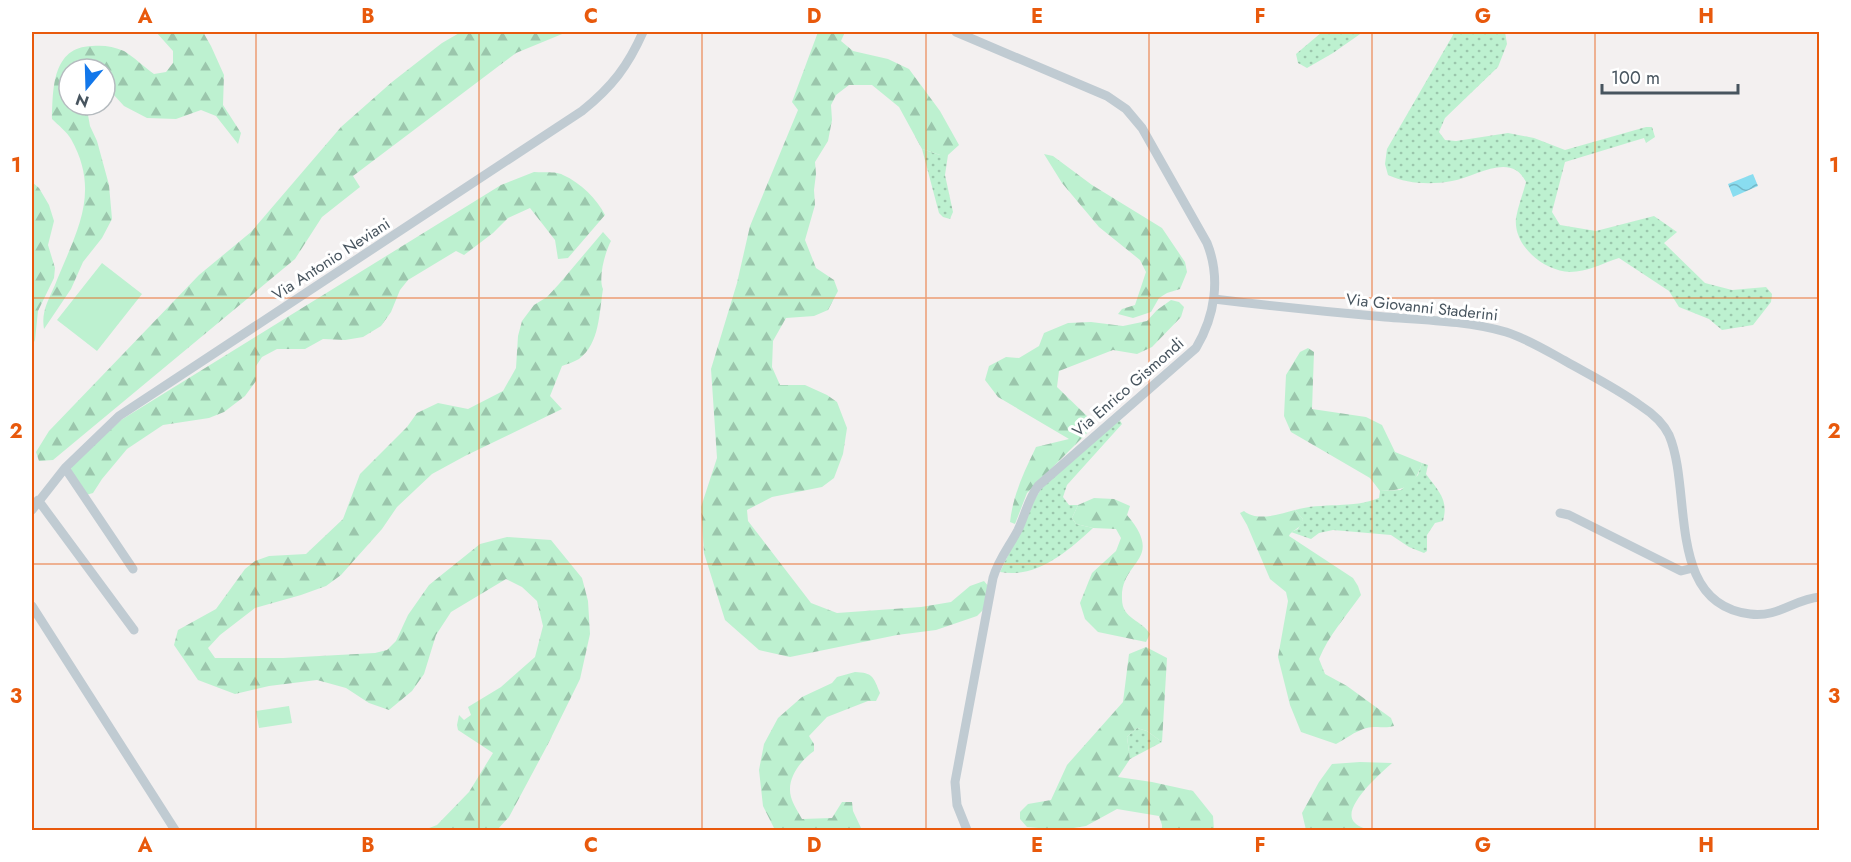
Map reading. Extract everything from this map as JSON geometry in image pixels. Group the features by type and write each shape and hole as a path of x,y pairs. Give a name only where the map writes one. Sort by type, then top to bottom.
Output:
{"street":[{"name":"Via Antonio Neviani","path":"32,510 65,468 119,416 582,111 617,77 633,53 643,32"},
{"name":"Via Enrico Gismondi","path":"956,32 1107,96 1130,113 1142,128 1207,243 1215,270 1214,299 1203,335 1196,348 1038,486 1018,531 998,563 993,578 955,782 956,799 967,831"},
{"name":"Via Giovanni Staderini","path":"1214,299 1287,308 1450,322 1489,328 1528,341 1611,386 1650,412 1664,427 1674,452 1692,568 1698,581 1708,593 1723,604 1741,612 1760,615 1770,614 1805,600 1820,597"},
{"path":"65,468 133,569"},
{"path":"38,500 134,630"},
{"path":"1560,513 1569,515 1681,571 1692,568"},
{"path":"32,606 141,770 175,831"}],"green space":[{"path":"156,32 203,32 224,75 223,105 241,133 238,144 216,116 201,110 176,119 147,118 124,106 117,98 117,57 66,57 79,48 112,47 132,56 154,74 166,72 173,63 173,51"},
{"path":"461,32 567,32 516,53 353,176 360,187 322,217 295,259 53,460 39,461 36,452 49,431 199,275 251,232 341,127 392,82 442,43"},
{"path":"818,32 845,32 841,41 853,51 888,59 909,69 940,111 959,145 948,155 922,149 899,107 872,85 849,85 836,95 831,105 832,120 828,141 815,162 815,205 805,240 816,268 834,280 838,291 828,310 814,316 786,318 773,341 772,367 780,385 805,385 837,402 847,428 843,454 834,478 822,487 772,497 747,510 748,521 811,603 837,613 921,607 951,602 970,586 984,581 989,587 984,609 977,616 936,630 897,635 790,657 759,650 725,620 704,553 701,507 717,458 711,369 737,283 750,226 798,110 792,102"},
{"path":"1322,32 1363,32 1307,68 1298,63 1296,54"},
{"path":"1453,32 1505,32 1507,44 1498,67 1445,118 1439,132 1445,140 1456,141 1508,133 1534,138 1565,150 1652,127 1655,137 1646,143 1644,138 1565,162 1552,212 1560,225 1596,231 1654,216 1677,232 1664,243 1705,283 1732,290 1766,287 1772,294 1771,302 1753,325 1722,330 1709,319 1679,307 1669,291 1619,258 1576,272 1560,271 1541,262 1525,247 1516,228 1516,218 1526,182 1519,173 1511,168 1492,168 1461,179 1436,183 1411,182 1388,175 1385,164 1387,149"},
{"path":"57,72 57,117 88,117 109,185 112,219 102,238 83,262 71,289 44,329 43,317 46,307 77,231 85,196 80,159 69,136 52,119"},
{"path":"922,149 948,155 945,175 953,212 950,219 939,213"},
{"path":"1044,154 1053,156 1092,185 1162,228 1185,262 1187,272 1180,289 1159,298 1151,312 1133,318 1118,314 1122,309 1135,305 1146,272 1140,260 1099,227 1062,183"},
{"path":"534,172 557,173 570,178 588,192 605,215 568,258 558,259 555,240 530,208 508,218 493,233 464,255 456,251 408,280 400,290 391,312 381,326 363,337 345,340 323,339 305,349 277,349 262,357 256,366 256,381 245,396 224,412 209,418 163,425 127,449 93,493 86,495 70,473 72,465 121,420 501,185"},
{"path":"32,182 39,188 49,205 54,221 48,245 55,268 54,278 38,311 35,340 32,346"},
{"path":"603,232 611,241 602,272 603,289 595,336 591,345 579,359 562,366 550,396 562,409 432,474 397,507 382,529 341,575 326,586 255,608 220,635 208,648 215,658 283,658 375,653 387,650 396,641 408,615 429,585 480,544 507,537 551,540 582,578 588,601 590,634 580,679 509,817 497,830 424,830 437,825 469,792 493,753 458,730 459,715 464,720 471,715 468,707 501,687 535,657 543,626 537,601 522,587 506,579 451,612 436,635 424,674 412,691 389,710 369,703 346,688 317,680 269,686 235,694 198,680 174,645 178,630 216,609 245,569 255,561 269,556 306,554 343,519 360,474 407,427 417,413 438,403 468,409 503,391 516,368 518,336 522,321 534,305 547,297 559,284"},
{"path":"102,263 142,294 97,351 57,320"},
{"path":"1171,300 1179,302 1184,307 1181,317 1152,347 1137,354 1113,350 1059,371 1057,387 1090,419 1088,432 1027,493 1015,524 1010,522 1016,493 1036,447 1069,439 998,397 985,380 989,366 1006,357 1019,358 1039,346 1044,333 1068,323 1091,322 1123,326 1147,321"},
{"path":"1308,348 1314,352 1312,409 1366,417 1382,425 1395,452 1422,463 1412,483 1396,490 1380,491 1370,478 1291,432 1284,416 1286,375 1300,352"},
{"path":"1119,419 1122,424 1067,485 1063,497 1069,505 1078,505 1072,518 1076,524 1093,528 1062,554 1039,567 1014,573 1000,572 1043,486"},
{"path":"1422,463 1428,465 1426,474 1441,496 1445,507 1443,521 1435,523 1427,535 1427,551 1424,553 1409,547 1391,535 1333,530 1319,533 1311,539 1291,532 1298,529 1303,519 1295,510 1359,503 1379,498 1380,491 1401,490 1418,475"},
{"path":"1094,498 1114,499 1130,506 1127,515 1138,530 1142,552 1127,576 1122,599 1125,611 1150,634 1146,642 1098,632 1085,619 1080,603 1092,573 1116,551 1121,538 1116,529 1093,528 1076,524 1072,518 1078,505"},
{"path":"1295,510 1303,519 1300,526 1289,536 1353,578 1361,595 1323,650 1319,659 1325,674 1347,686 1391,718 1394,726 1365,728 1336,744 1301,732 1290,705 1278,657 1288,601 1286,592 1270,579 1240,513 1244,511 1262,517"},
{"path":"1146,647 1167,658 1162,742 1147,731 1137,728 1127,737 1130,759 1118,777 1193,791 1213,816 1214,830 1162,830 1159,816 1117,809 1086,826 1061,830 1027,827 1020,819 1020,812 1028,804 1051,800 1067,765 1123,702 1129,654"},
{"path":"855,672 866,673 874,679 880,693 876,701 868,701 827,717 809,736 814,744 814,751 795,771 790,790 793,802 802,819 832,818 842,802 852,802 853,811 862,830 775,830 763,806 759,770 764,744 778,718 802,697 832,683 837,677"},
{"path":"289,706 292,723 259,728 256,711"},
{"path":"1137,728 1147,731 1162,742 1130,759 1127,737"},
{"path":"1392,763 1364,791 1353,809 1352,817 1355,823 1372,830 1306,830 1302,813 1332,764"}],"water":[{"path":"1753,174 1758,186 1733,197 1728,184"}]}
